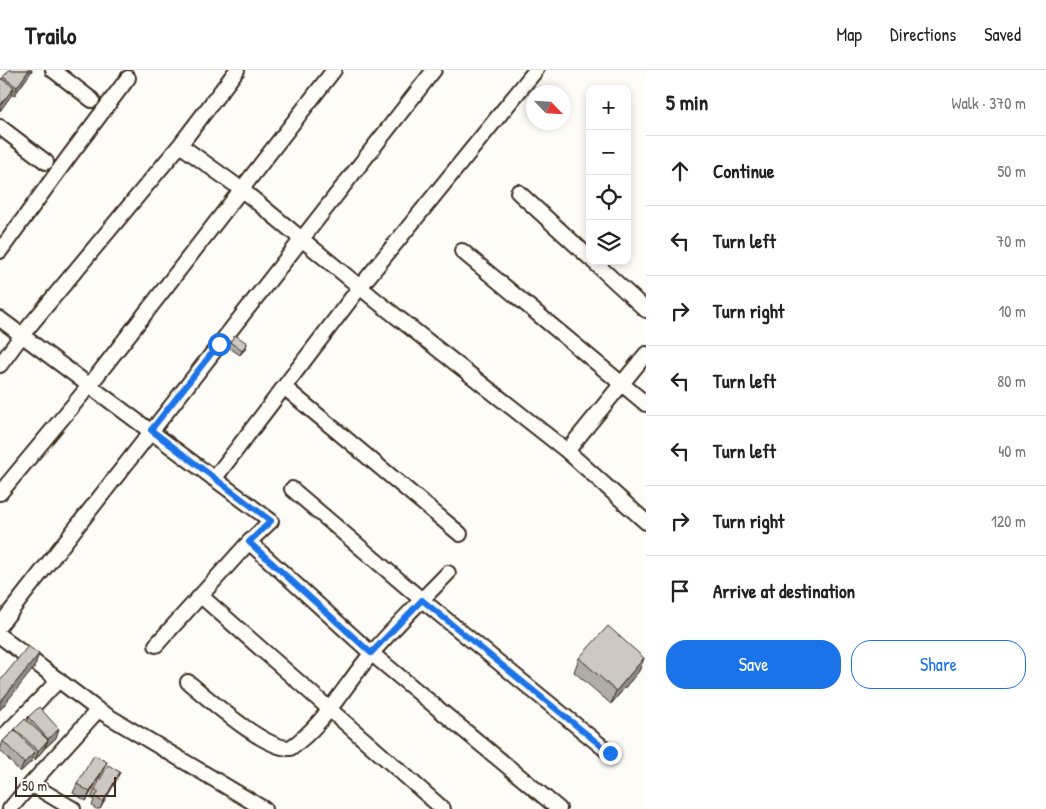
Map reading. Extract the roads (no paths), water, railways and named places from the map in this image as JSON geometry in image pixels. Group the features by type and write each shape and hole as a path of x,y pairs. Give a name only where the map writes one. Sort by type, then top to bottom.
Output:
{"street":[{"path":"53,70 92,100"},
{"path":"0,365 180,145 237,70"},
{"path":"0,493 89,386 334,70"},
{"path":"0,626 151,430 202,368 434,70"},
{"path":"214,479 360,287 536,70"},
{"path":"0,251 128,78"},
{"path":"0,127 46,162"},
{"path":"180,145 241,189 360,287 567,451 646,522"},
{"path":"518,192 586,254"},
{"path":"462,250 646,404"},
{"path":"597,265 646,310"},
{"path":"0,319 271,521 249,542 156,644"},
{"path":"567,451 646,354"},
{"path":"284,387 460,534"},
{"path":"292,488 422,600 610,753"},
{"path":"249,542 371,653 559,809"},
{"path":"188,682 242,725 276,746 290,748 299,742 330,708 371,653 448,572"},
{"path":"201,596 443,809"},
{"path":"0,636 98,710 264,809"},
{"path":"0,740 59,680"},
{"path":"10,809 98,710"},
{"path":"31,784 73,809"}]}
